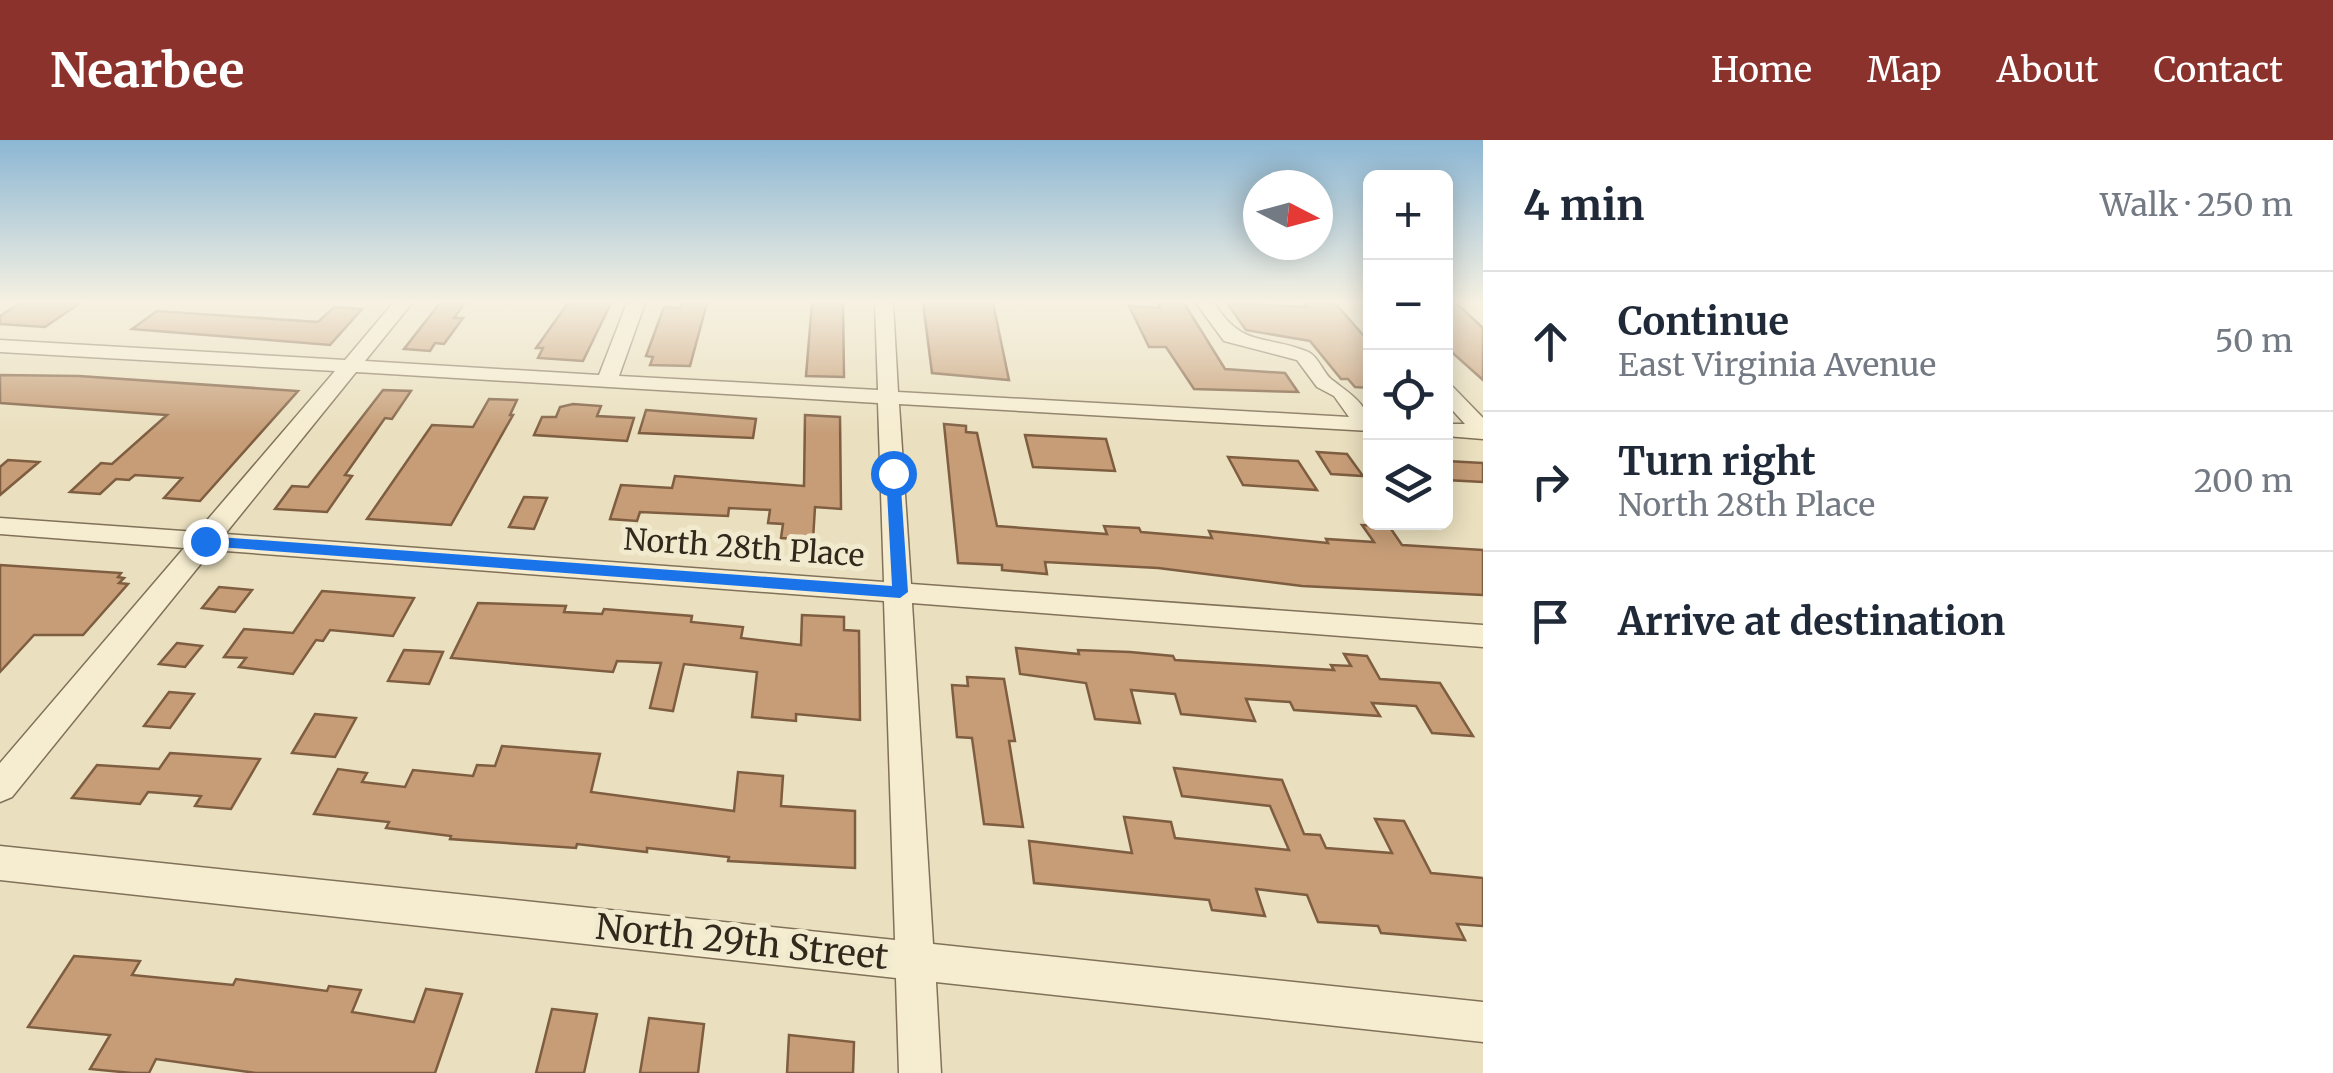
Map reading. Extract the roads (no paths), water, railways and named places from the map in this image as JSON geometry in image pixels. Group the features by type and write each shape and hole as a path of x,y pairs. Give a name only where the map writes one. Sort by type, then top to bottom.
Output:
{"street":[{"path":"9,347 1363,425"},
{"path":"0,787 367,347"},
{"path":"607,381 620,347"},
{"path":"887,347 920,1073"},
{"path":"1268,347 1304,356 1324,383 1341,392 1363,419"},
{"path":"1324,383 1320,391 1342,424"},
{"path":"1453,399 1483,431"},
{"path":"1453,430 1483,431"},
{"name":"North 28th Place","path":"0,526 1483,636"},
{"name":"North 29th Street","path":"0,863 1483,1022"}]}
